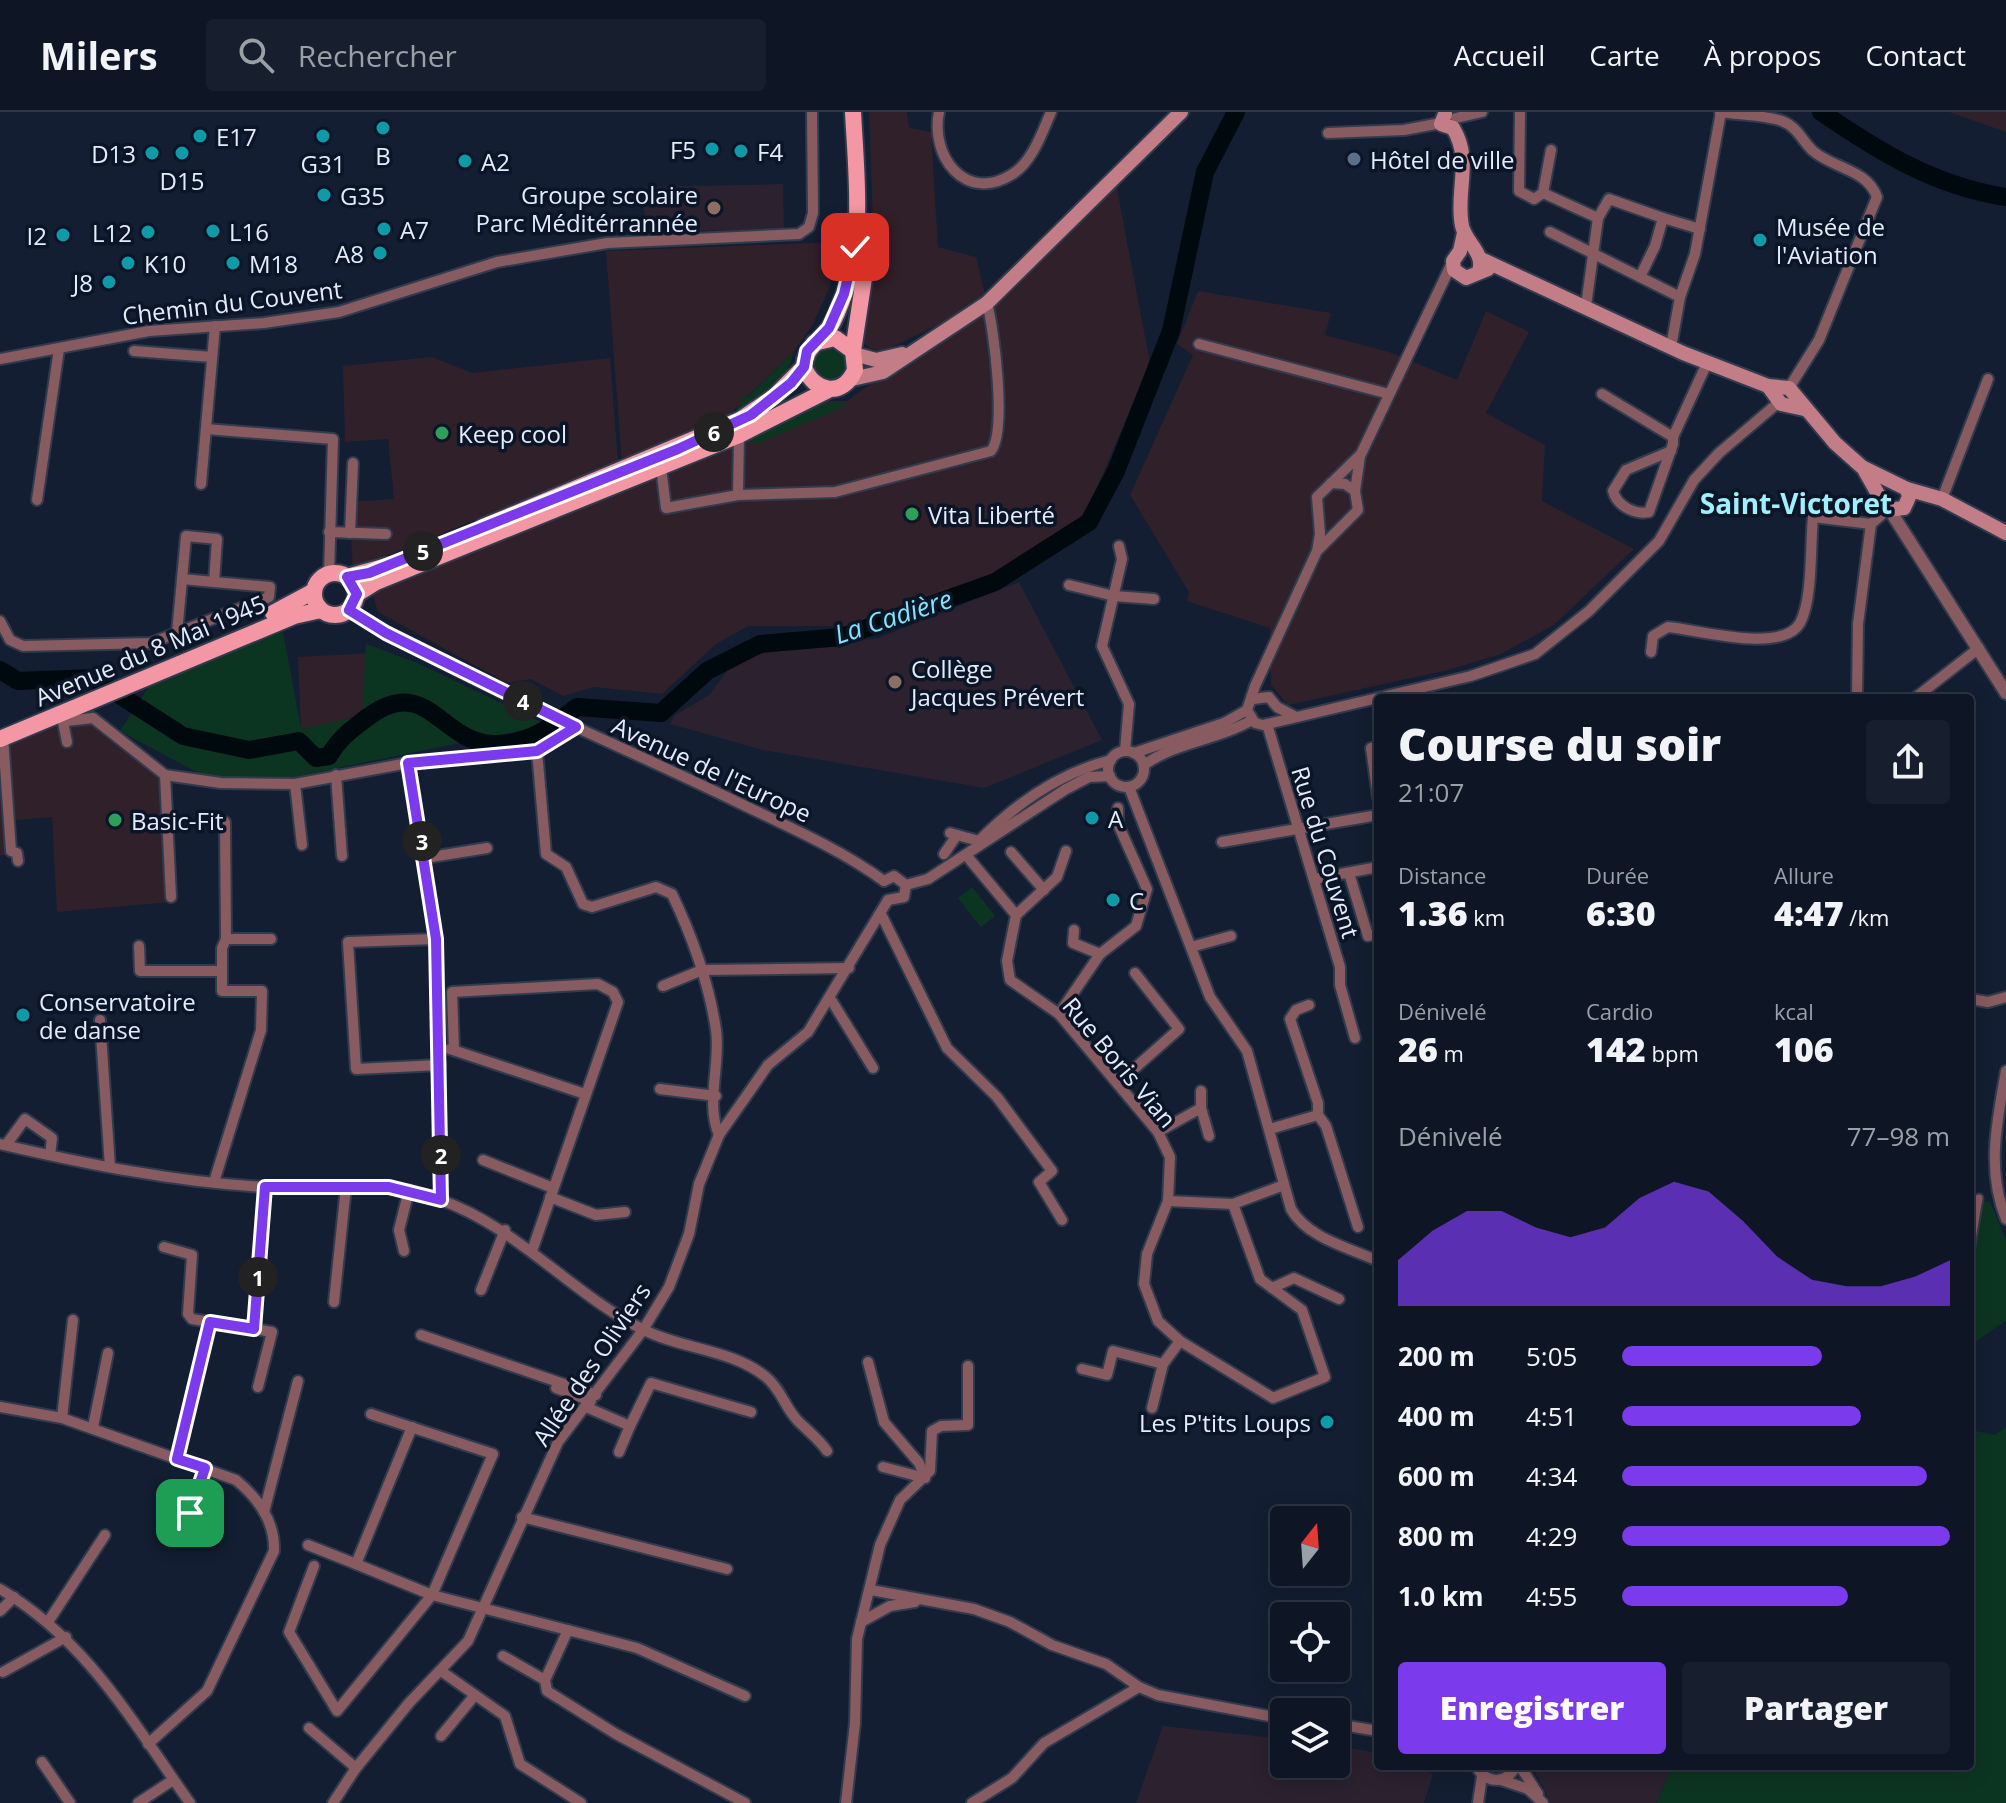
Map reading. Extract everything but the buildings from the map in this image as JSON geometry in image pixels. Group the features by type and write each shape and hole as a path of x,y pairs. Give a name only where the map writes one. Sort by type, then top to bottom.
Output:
{"main road":[{"path":"853,112 857,221 851,271 838,312 829,328 807,351 804,367 791,383 751,415 703,438 369,573 347,577 329,574 319,580 314,591 321,610 332,616 349,610 357,594 376,582 739,435 828,390 844,386 852,379 883,372 987,303 1181,112"},
{"path":"1448,119 1464,151 1460,213 1464,233 1479,261"},
{"path":"852,379 866,265 854,134"},
{"path":"1464,233 1454,270 1461,277 1471,277 1479,261"},
{"path":"1456,256 1504,269 1671,347 1782,394 1804,409 1862,467 1880,495 1900,504 1936,498 2006,533"},
{"path":"814,343 835,338 854,352 876,360 893,357 951,326"},
{"path":"804,367 809,379 828,390"},
{"path":"1862,467 1892,482 1900,504"},
{"path":"1880,495 1883,487 1892,482"},
{"path":"347,577 357,594"},
{"name":"Avenue du 8 Mai 1945","path":"1,735 289,607 314,591"},
{"name":"Avenue du 8 Mai 1945","path":"125,681 294,616 321,610"},
{"name":"Avenue du 8 Mai 1945","path":"1,735 63,718 85,698"}],"street":[{"name":"Chemin du Couvent","path":"0,359 149,331 339,312 497,262 607,243 799,234 809,227 813,213 812,112"},
{"path":"939,112 938,147 946,164 965,179 990,182 1011,175 1028,160 1051,112"},
{"path":"1328,133 1404,130 1482,112"},
{"path":"1520,112 1519,191 1529,199 1543,193 1598,218"},
{"path":"1391,694 1471,676 1535,654 1589,611 1659,541 1694,480 1782,394 1819,340 1877,197 1866,179 1825,160 1812,150 1797,130 1782,121 1721,112 1700,229 1680,297 1671,347"},
{"path":"1543,193 1551,150"},
{"path":"1586,306 1598,218 1609,199 1700,229"},
{"path":"1640,277 1655,246 1663,218"},
{"path":"1550,232 1680,297"},
{"path":"1317,551 1358,510 1355,491 1361,454 1456,256"},
{"path":"1445,279 1461,277"},
{"path":"661,467 666,508 738,495 835,492 991,451 997,444 998,423 991,320 987,303"},
{"path":"201,484 215,326"},
{"path":"1199,344 1389,394"},
{"path":"37,500 59,349"},
{"path":"134,351 212,357"},
{"path":"1671,451 1626,470 1613,491 1615,498 1629,509 1649,512 1671,451 1673,437 1708,361"},
{"path":"1936,498 1986,381"},
{"path":"1602,394 1673,437"},
{"path":"206,429 333,439 329,574"},
{"path":"738,495 741,472 739,435"},
{"path":"1111,760 1110,776 1118,785 1129,787 1140,782 1144,765 1158,755 1232,732 1250,715 1262,671 1317,551 1321,491 1361,454"},
{"path":"350,533 353,463"},
{"path":"1331,483 1345,484 1355,491"},
{"path":"1651,652 1653,636 1668,627 1756,640 1778,638 1793,632 1805,607 1813,517 1871,524 1900,504 1904,533 2006,693"},
{"path":"1318,511 1330,524 1348,523"},
{"path":"1857,694 1858,624 1871,524"},
{"path":"329,532 386,534"},
{"path":"177,633 186,536 217,539 214,582"},
{"path":"1119,546 1122,559 1102,646 1129,704 1129,752 1144,765"},
{"path":"0,621 10,640 23,646 136,645 177,633 269,597 270,587 182,579"},
{"path":"1069,585 1114,596 1154,599"},
{"name":"Avenue de l'Europe","path":"349,610 386,633 544,711 822,843 884,881"},
{"path":"1920,694 1979,648"},
{"path":"1262,671 1265,695 1277,707 1294,716"},
{"path":"1253,699 1265,695"},
{"path":"966,855 1011,811 1060,779 1129,752 1250,715 1269,723 1374,698"},
{"path":"1269,723 1277,707"},
{"path":"67,742 63,718 93,718 165,775 221,783 295,784 408,763 537,751 573,725"},
{"name":"Rue du Couvent","path":"1269,723 1340,967 1340,985 1355,1038"},
{"path":"1,735 11,851 17,853 18,861"},
{"path":"1374,748 1371,748 1374,769"},
{"path":"537,751 546,854 566,867 583,904 592,907 656,887 672,894 702,970 716,1032 713,1121 719,1135"},
{"path":"408,763 436,939 441,1200"},
{"path":"165,775 171,897"},
{"path":"336,775 342,856"},
{"path":"906,885 928,879 1066,789 1089,777 1110,776"},
{"path":"295,784 302,845"},
{"path":"1129,787 1210,997 1247,1051 1284,1185 1298,1221 1374,1259"},
{"path":"1059,1014 1100,954 1136,926 1147,889 1118,824 1118,808"},
{"path":"1222,842 1374,816"},
{"path":"214,1182 261,1030 262,991 222,991 222,948 226,939 225,822"},
{"path":"951,864 941,854 954,834 979,841"},
{"path":"425,858 487,848"},
{"path":"966,855 1016,915 1057,877 1066,851"},
{"path":"1011,852 1044,890"},
{"path":"1314,879 1374,868"},
{"path":"1349,873 1368,936 1374,935"},
{"path":"894,876 906,885 904,897 888,900 881,891 884,881 894,876"},
{"name":"Allée des Oliviers","path":"333,1803 356,1768 468,1641 558,1442 643,1330 669,1287 689,1234 699,1184 719,1135 768,1065 808,1032 882,916 888,900"},
{"name":"Rue Boris Vian","path":"1016,915 1007,961 1010,980 1059,1014 1158,1132 1170,1157 1168,1201 1147,1254 1144,1284 1158,1321 1180,1341 1273,1398 1325,1377 1302,1310 1272,1288"},
{"path":"882,916 947,1048 997,1097 1052,1171 1039,1182 1062,1220"},
{"path":"1074,930 1073,943 1100,954"},
{"path":"1191,947 1231,936"},
{"path":"226,939 271,939"},
{"path":"436,939 348,942 356,1069 440,1065"},
{"path":"139,946 140,971 222,971"},
{"path":"663,986 702,970 849,968"},
{"path":"1118,1083 1179,1029 1135,973"},
{"path":"454,1049 452,992 598,984 613,992 618,1002 532,1251"},
{"path":"1974,1000 1988,1002 2006,997"},
{"path":"830,998 873,1068"},
{"path":"1309,1005 1296,1010 1290,1019 1318,1103 1318,1115 1326,1126 1358,1227"},
{"path":"100,1020 110,1167"},
{"path":"440,1049 454,1049 585,1094"},
{"path":"2006,1071 1993,1143 1997,1197 2006,1219"},
{"path":"660,1089 716,1096"},
{"path":"1201,1091 1201,1108 1209,1136"},
{"path":"716,1096 720,1103 736,1111"},
{"path":"1158,1132 1201,1108"},
{"path":"1270,1129 1318,1115"},
{"path":"50,1155 52,1138 25,1119 3,1145 50,1155 110,1167 214,1182 265,1187 409,1190 441,1200 505,1230 572,1283 643,1330 729,1358 763,1374 775,1385 796,1420 811,1430 827,1451"},
{"path":"483,1160 596,1215 625,1212"},
{"path":"1168,1201 1233,1204 1284,1185"},
{"path":"254,1329 265,1187"},
{"path":"334,1302 346,1187"},
{"path":"404,1251 399,1230 409,1190"},
{"path":"1974,1228 1979,1198"},
{"path":"1233,1204 1260,1279 1272,1288 1294,1278 1339,1299"},
{"path":"481,1290 505,1230"},
{"path":"164,1247 192,1255 188,1314 192,1319 272,1332 258,1387"},
{"path":"62,1418 73,1320"},
{"path":"177,1459 210,1322"},
{"path":"420,1338 591,1401 630,1426"},
{"path":"1152,1408 1163,1364 1180,1341"},
{"path":"1082,1369 1107,1375 1113,1351 1163,1364"},
{"path":"93,1427 108,1353"},
{"path":"868,1362 884,1422 919,1463 925,1478"},
{"path":"846,1803 852,1772 855,1661 861,1622 892,1512 930,1471 932,1431 941,1426 968,1425 968,1366"},
{"path":"264,1512 298,1381"},
{"path":"619,1452 651,1383 751,1412"},
{"path":"0,1407 93,1427 236,1480 264,1512 275,1532 274,1551 207,1691 148,1744"},
{"path":"314,1566 289,1632 337,1711 432,1595 493,1454 371,1414"},
{"path":"356,1564 412,1427"},
{"path":"883,1467 925,1478"},
{"path":"186,1528 205,1468"},
{"path":"522,1517 727,1569"},
{"path":"48,1622 105,1535"},
{"path":"308,1545 432,1595 637,1648 745,1696"},
{"path":"0,1589 48,1622 85,1656 190,1803"},
{"path":"871,1590 974,1609 1010,1622 1052,1645 1106,1664 1139,1687 1174,1699 1270,1716"},
{"path":"0,1611 14,1597"},
{"path":"861,1622 890,1606 924,1601"},
{"path":"568,1630 545,1680 547,1691 616,1734 745,1803"},
{"path":"3,1672 66,1637"},
{"path":"503,1656 545,1680"},
{"path":"441,1671 505,1716 520,1764 581,1803"},
{"path":"972,1803 1012,1778 1044,1743 1139,1687"},
{"path":"441,1736 475,1695"},
{"path":"1350,1726 1374,1730"},
{"path":"309,1728 356,1768"},
{"path":"42,1762 70,1803"},
{"path":"1479,1803 1476,1770 1528,1789 1543,1803 1521,1770"},
{"path":"1479,1803 1498,1780 1512,1770"},
{"path":"138,1803 173,1780"}],"shaded area":[{"path":"869,112 907,112 909,128 931,132 938,247 976,257 987,302 1115,178 1150,363 1084,518 992,578 865,626 748,626 716,644 662,694 594,687 563,696 531,679 507,683 378,612 373,595 387,584 814,401 847,401 979,306 883,351 869,348 863,341 874,253"},
{"path":"1949,112 2006,112 2006,132"},
{"name":"Groupe scolaire Parc Méditérrannée","path":"783,184 784,229 645,232 643,187"},
{"path":"836,242 836,260 829,289 813,324 793,353 720,423 622,463 606,251"},
{"path":"1198,291 1331,313 1325,335 1389,352 1457,380 1486,311 1529,332 1486,413 1545,445 1542,501 1634,549 1554,625 1501,654 1448,670 1288,705 1271,685 1270,628 1187,601 1189,592 1130,495 1193,355 1177,344"},
{"path":"432,357 472,373 610,358 618,462 353,570 349,502 394,499 388,439 345,442 343,366"},
{"name":"Collège Jacques Prévert","path":"1019,582 1102,740 984,788 763,750 670,724 675,715 709,695 729,669 748,655 878,638"},
{"path":"374,653 365,705 357,715 333,726 301,729 298,657"},
{"path":"89,723 162,778 170,902 57,912 52,817 7,821 8,855 0,855 0,746 55,724"},
{"path":"1163,1726 1270,1737 1270,1778 1350,1778 1350,1748 1374,1752 1374,1770 1422,1770 1433,1774 1424,1803 1136,1803"},
{"path":"1534,1770 1671,1770 1656,1803 1551,1803"}],"green space":[{"path":"831,347 844,352 849,365 844,378 831,383 818,378 813,365 818,352"},
{"path":"793,353 786,372 773,388 739,412 736,410 745,395 748,397"},
{"path":"819,403 845,403 846,406 757,444 748,441"},
{"path":"283,632 301,729 362,716 366,644 417,663 547,725 294,777 206,777 120,731 154,679"},
{"path":"972,887 995,916 981,927 958,898"},
{"path":"1974,1199 1990,1202 2006,1240 2006,1320 1974,1343"},
{"path":"2006,1427 2006,1803 1656,1803 1671,1770 1974,1770 1974,1431 1995,1435"}],"waterway":[{"name":"La Cadière","path":"0,670 18,681 93,678 183,736 249,750 299,741 316,758 329,756 342,739 368,717 388,705 405,703 420,706 476,741 506,744 538,733 577,707 661,713 707,671 760,644 842,637 995,582 1089,522 1116,471 1171,331 1205,172 1236,112"},
{"name":"La Cadière","path":"1821,112 1865,141 1931,176 2006,197"}],"place":[{"name":"B","path":"383,128"},
{"name":"E17","path":"200,136"},
{"name":"G31","path":"323,136"},
{"name":"F5","path":"712,149"},
{"name":"F4","path":"741,151"},
{"name":"D13","path":"152,153"},
{"name":"D15","path":"182,153"},
{"name":"Hôtel de ville","path":"1354,159"},
{"name":"A2","path":"465,161"},
{"name":"G35","path":"324,195"},
{"name":"Groupe scolaire Parc Méditérrannée","path":"714,208"},
{"name":"A7","path":"384,229"},
{"name":"L16","path":"213,231"},
{"name":"L12","path":"148,232"},
{"name":"I2","path":"63,235"},
{"name":"Musée de l'Aviation","path":"1760,240"},
{"name":"A8","path":"380,253"},
{"name":"K10","path":"128,263"},
{"name":"M18","path":"233,263"},
{"name":"J8","path":"109,282"},
{"name":"Keep cool","path":"442,433"},
{"name":"Vita Liberté","path":"912,514"},
{"name":"Collège Jacques Prévert","path":"895,682"},
{"name":"A","path":"1092,818"},
{"name":"Basic-Fit","path":"115,820"},
{"name":"C","path":"1113,900"},
{"name":"Conservatoire de danse","path":"23,1015"},
{"name":"Les P'tits Loups","path":"1327,1422"}],"district":[{"name":"Saint-Victoret","path":"1796,503"}],"route":[{"path":"190,1513 205,1468 177,1459 210,1322 254,1329 265,1187 389,1187 441,1200 436,939 429,879 408,763 537,751 576,727 386,633 349,610 357,594 347,577 369,573 678,449 751,415 791,383 804,367 807,351 829,328 844,294 855,247"}]}
